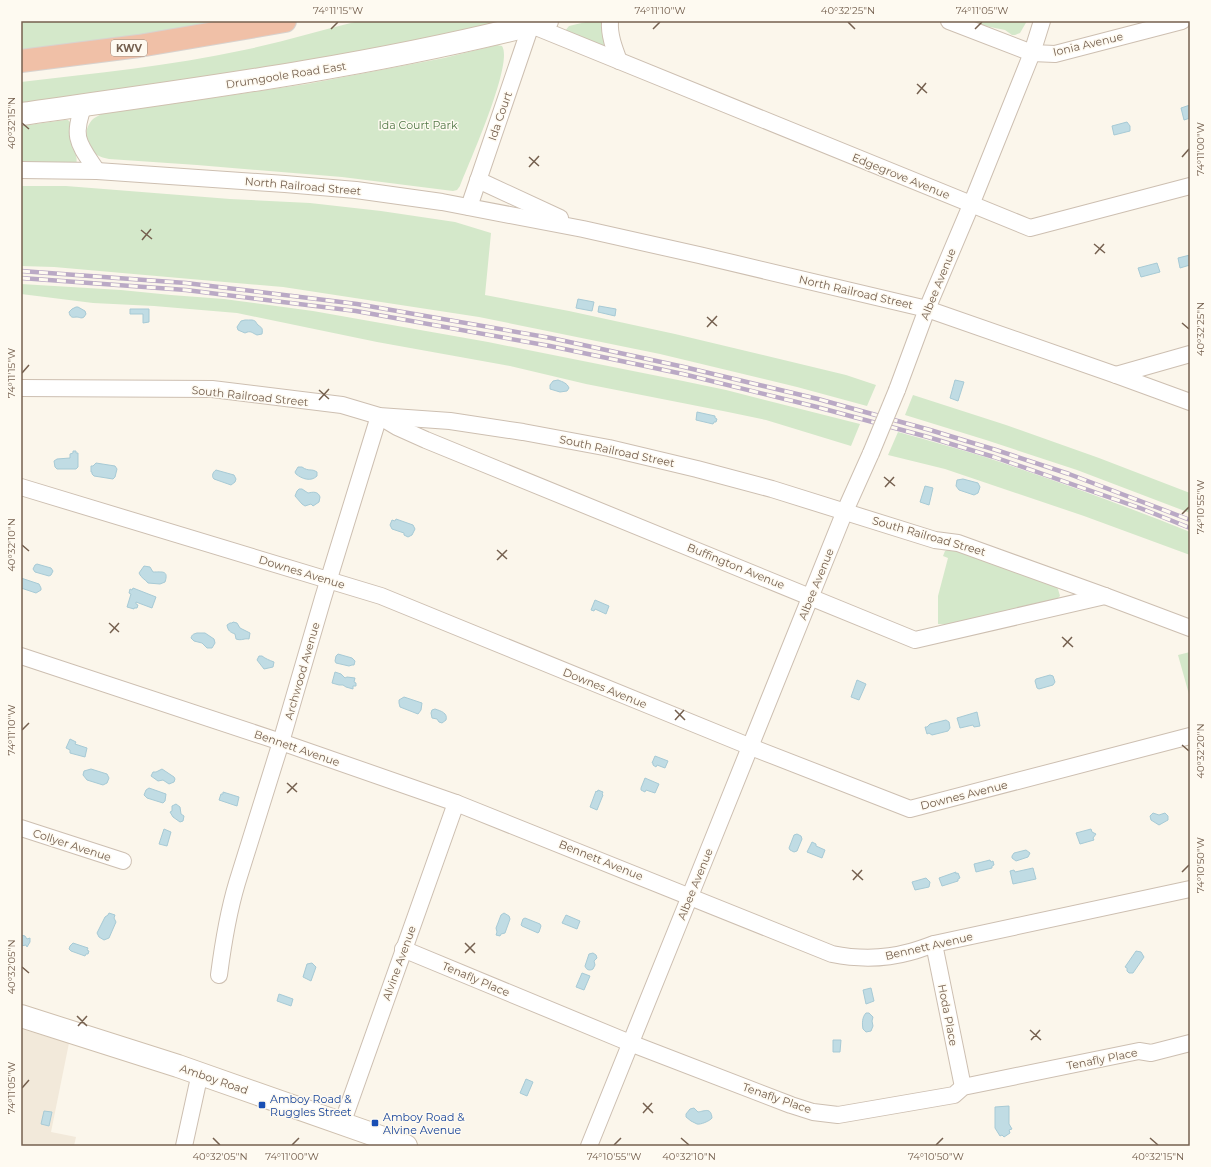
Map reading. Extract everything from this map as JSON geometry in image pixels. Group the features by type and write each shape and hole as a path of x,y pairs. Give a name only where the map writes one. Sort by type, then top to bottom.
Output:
{"highway":[{"name":"KWV","path":"21,61 139,46 285,21"}],"main road":[{"name":"Drumgoole Road East","path":"21,114 211,87 342,66 451,44 539,23"},
{"name":"Amboy Road","path":"21,1016 200,1073 406,1146"}],"street":[{"path":"610,21 610,33 619,61"},
{"name":"Ionia Avenue","path":"949,21 1032,53 1055,54 1182,21"},
{"name":"Albee Avenue","path":"588,1146 751,747 845,511 897,390 928,309 1032,53 1042,21"},
{"name":"Edgegrove Avenue","path":"539,23 619,61 1030,228 1190,186"},
{"name":"Ida Court","path":"469,207 539,23"},
{"path":"84,105 77,125 78,138 84,152 97,171"},
{"name":"North Railroad Street","path":"21,170 97,171 356,190 469,207 583,229 928,309 1190,402"},
{"name":"North Railroad Street","path":"478,180 583,229"},
{"path":"1116,375 1190,354"},
{"name":"South Railroad Street","path":"21,388 212,390 342,405 380,416 450,421 523,432 608,448 697,469 772,489 935,540 958,543 1190,628"},
{"name":"Archwood Avenue","path":"219,974 231,904 281,742 323,598 380,416"},
{"name":"Buffington Avenue","path":"380,416 397,427 426,440 811,596 915,640 1105,596"},
{"name":"Downes Avenue","path":"21,487 381,596 751,747 910,809 1190,736"},
{"name":"Bennett Avenue","path":"21,656 281,742 456,803 832,954 864,958 888,956 910,952 934,944 1190,889"},
{"name":"Alvine Avenue","path":"342,1124 456,803"},
{"name":"Collyer Avenue","path":"21,828 123,861"},
{"name":"Hoda Place","path":"934,944 963,1087"},
{"name":"Tenafly Place","path":"404,949 630,1043 790,1105 813,1112 838,1115 954,1095 963,1087 1139,1050 1151,1053 1190,1043"},
{"path":"184,1146 200,1073"}],"shaded area":[{"path":"21,1029 69,1043 51,1132 76,1137 74,1146 21,1146"}],"green space":[{"path":"21,21 238,21 21,52"},
{"path":"359,21 507,21 301,63 21,105 21,82 133,69 216,56"},
{"path":"590,21 603,21 606,47 565,31 569,26"},
{"path":"970,21 1027,21 1020,33 1012,35 1005,30"},
{"name":"Ida Court Park","path":"497,45 502,46 504,56 502,72 496,92 460,186 457,190 453,191 342,177 109,159 98,156 93,152 86,138 87,128 90,123 94,118 101,114 307,84 444,58"},
{"path":"68,120 71,123 70,139 76,155 76,164 21,165 21,126"},
{"path":"21,186 66,186 230,199 310,203 381,211 455,222 491,233 485,295 569,311 675,334 846,375 876,385 867,406 797,387 660,354 479,317 283,287 54,267 21,266"},
{"path":"21,284 121,290 224,299 313,311 488,342 683,381 726,390 860,424 851,446 766,420 586,384 510,366 377,342 237,313 154,306 93,303 21,294"},
{"path":"913,395 1006,425 1099,458 1190,493 1190,513 1077,470 905,415"},
{"path":"898,432 1011,466 1114,502 1190,532 1190,555 1084,516 945,469 888,455"},
{"path":"951,548 1056,586 1060,596 1055,601 950,625 938,624 938,596 948,558 943,556 945,551"},
{"path":"1190,652 1190,698 1178,655"}],"water":[{"path":"1190,105 1190,118 1184,120 1181,108"},
{"path":"1127,122 1130,126 1130,131 1114,135 1112,126"},
{"path":"1190,255 1190,265 1180,268 1178,258"},
{"path":"1157,263 1160,272 1141,277 1138,268"},
{"path":"578,299 594,302 592,311 576,308"},
{"path":"599,306 616,309 615,316 598,312"},
{"path":"76,307 85,311 86,314 84,317 71,317 69,312"},
{"path":"130,309 149,309 149,322 143,323 143,314 130,314"},
{"path":"241,321 255,321 262,328 262,334 257,335 250,332 245,333 238,330 237,327"},
{"path":"558,380 567,385 569,388 567,391 560,392 550,389 550,385 553,381"},
{"path":"955,380 964,382 958,401 950,398"},
{"path":"697,412 715,416 717,419 716,422 713,424 696,420"},
{"path":"73,451 78,453 78,467 76,469 57,469 55,467 54,461 57,459 70,458 70,454 73,453"},
{"path":"96,463 115,466 117,469 115,477 113,479 94,476 91,472 91,466"},
{"path":"298,467 315,471 317,472 317,476 312,479 301,477 295,472"},
{"path":"216,470 234,475 236,479 235,482 231,485 214,479 213,474"},
{"path":"963,479 978,483 980,487 978,493 974,495 959,490 956,486 957,480"},
{"path":"925,486 933,488 929,505 920,502"},
{"path":"299,489 302,489 308,493 317,493 320,497 319,502 313,506 311,504 305,506 295,496"},
{"path":"396,519 413,525 415,529 412,535 408,537 404,535 404,533 392,529 390,525 392,520 395,521"},
{"path":"37,564 51,568 53,571 51,575 49,576 35,572 33,569"},
{"path":"144,566 150,567 153,572 164,572 166,575 165,582 160,584 148,583 139,573"},
{"path":"21,578 39,584 41,590 36,593 21,588"},
{"path":"133,588 156,597 152,608 136,602 138,605 137,608 134,609 127,607 131,594 129,593 130,589 132,590"},
{"path":"595,600 609,606 606,614 595,609 594,611 591,610"},
{"path":"233,622 237,623 240,628 250,633 249,639 236,639 235,634 228,629 227,625"},
{"path":"197,633 205,633 214,639 215,643 212,648 207,648 202,643 194,641 191,638"},
{"path":"338,654 352,658 355,661 354,665 349,666 336,663 336,656"},
{"path":"259,656 274,662 273,667 264,669 257,660"},
{"path":"335,672 341,674 345,678 355,678 354,682 356,683 356,686 353,686 353,689 332,683"},
{"path":"1050,675 1053,676 1055,682 1053,685 1039,689 1037,688 1035,681 1036,679"},
{"path":"857,680 866,684 859,700 851,697"},
{"path":"404,697 422,703 421,710 418,714 400,707 399,700"},
{"path":"435,709 444,713 446,716 446,720 442,723 437,719 432,718 432,710"},
{"path":"977,712 980,726 974,727 973,725 960,728 957,718"},
{"path":"946,720 949,722 950,728 948,731 932,735 929,733 927,734 925,727 930,724"},
{"path":"70,739 76,742 75,744 87,748 85,757 70,753 70,750 66,748"},
{"path":"655,756 668,761 665,768 657,765 656,767 653,765 652,763"},
{"path":"91,769 107,774 109,778 107,783 103,785 87,780 83,775 84,771"},
{"path":"162,769 174,777 174,782 169,784 163,780 158,781 151,776 153,772"},
{"path":"645,778 659,784 655,793 641,790"},
{"path":"149,788 166,794 165,801 163,803 147,798 144,795 146,790"},
{"path":"598,790 603,792 603,795 597,810 590,807 596,791 597,792"},
{"path":"223,792 239,797 237,806 219,800"},
{"path":"176,804 180,807 181,814 184,816 183,821 180,822 173,817 170,812 172,811 172,806"},
{"path":"1153,813 1159,815 1165,813 1168,816 1168,820 1159,825 1151,820 1150,816"},
{"path":"164,829 171,832 167,846 159,844"},
{"path":"1091,829 1092,832 1096,834 1093,838 1094,840 1080,844 1076,833"},
{"path":"797,834 801,836 802,839 797,851 794,852 789,848 794,835"},
{"path":"812,842 816,844 816,846 825,850 822,858 807,852"},
{"path":"1026,850 1030,853 1028,857 1016,861 1012,858 1014,853"},
{"path":"990,860 991,862 993,861 994,865 992,868 976,872 974,864"},
{"path":"1033,868 1036,879 1013,884 1010,871 1014,870 1015,872"},
{"path":"956,872 960,878 958,881 942,886 939,878"},
{"path":"926,878 930,882 929,887 915,890 912,882"},
{"path":"109,913 115,915 114,918 116,922 109,938 104,940 99,937 97,933 105,917"},
{"path":"504,913 509,916 510,919 505,933 501,934 500,936 496,935 496,928 501,915"},
{"path":"566,915 580,921 577,929 562,923"},
{"path":"525,918 540,924 541,926 538,933 521,925 523,919"},
{"path":"21,935 25,936 27,939 30,938 30,942 27,947 26,945 21,946"},
{"path":"73,943 88,948 88,954 85,956 71,951 69,949"},
{"path":"1136,951 1141,952 1144,957 1133,973 1129,973 1125,967"},
{"path":"593,953 597,958 594,961 595,965 593,969 588,970 585,966 589,954"},
{"path":"312,963 316,967 311,981 303,977 307,964"},
{"path":"582,973 590,976 584,990 576,987"},
{"path":"871,988 874,1001 866,1004 863,990"},
{"path":"279,994 293,999 291,1006 277,1001"},
{"path":"866,1013 869,1013 873,1017 873,1026 871,1031 866,1032 863,1029 862,1023"},
{"path":"833,1040 841,1040 840,1052 833,1052"},
{"path":"526,1079 533,1082 527,1096 520,1093"},
{"path":"1009,1106 1009,1124 1012,1129 1009,1130 1010,1133 1004,1137 1002,1135 1000,1136 995,1128 995,1107"},
{"path":"694,1108 698,1112 709,1111 712,1118 700,1124 691,1121 686,1117 686,1114 690,1109"},
{"path":"44,1111 52,1112 49,1126 41,1124"}],"railway":[{"path":"21,271 186,283 357,304 551,338 684,367 818,399 930,430 1069,474 1190,520"},
{"path":"21,278 186,290 356,311 550,346 683,374 817,407 928,437 994,457 1140,508 1190,528"}],"place":[{"name":"Amboy Road & Ruggles Street","path":"262,1105"},
{"name":"Amboy Road & Alvine Avenue","path":"375,1123"}]}
